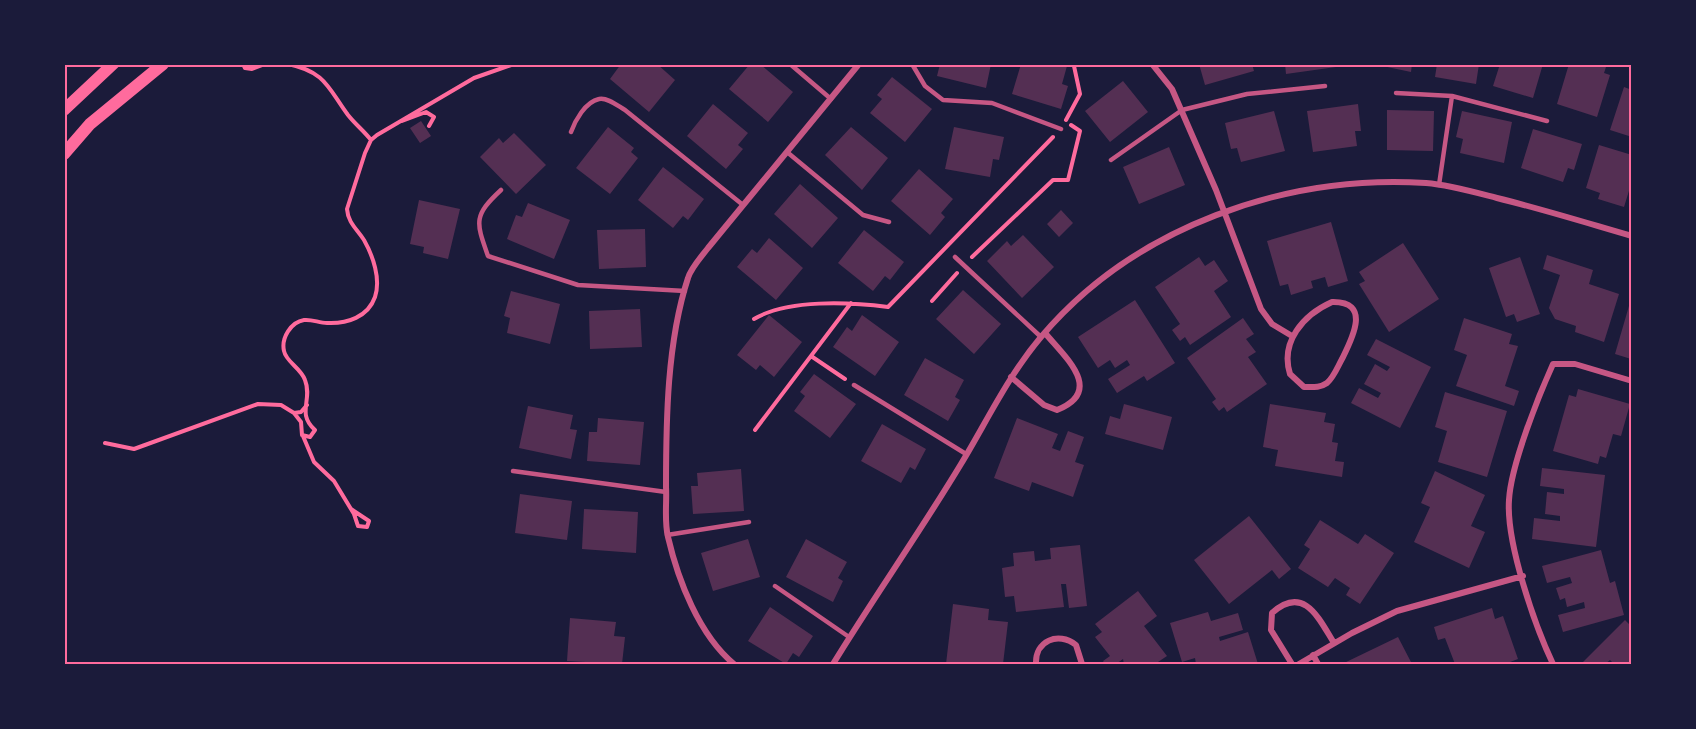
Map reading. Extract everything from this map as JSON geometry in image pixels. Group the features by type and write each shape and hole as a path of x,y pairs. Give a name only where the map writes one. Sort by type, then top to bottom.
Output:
{"main road":[{"path":"64,110 113,64"},
{"path":"64,154 90,124 163,64"}],"street":[{"path":"734,664 707,632 687,594 667,535 666,492 670,381 688,276 859,64"},
{"path":"1152,64 1172,88 1182,110 1261,309 1272,324 1292,336"},
{"path":"832,664 966,454 1011,376 1043,335 1093,286 1127,262 1191,226 1248,203 1297,190 1374,182 1439,185 1536,208 1632,236"},
{"path":"1332,302 1340,302 1352,309 1358,320 1355,334 1332,376 1319,387 1304,387 1290,374 1288,342 1292,336 1322,306 1332,302"},
{"path":"1011,376 1044,405 1057,410 1071,405 1079,394 1080,381 1076,373 1043,335"},
{"path":"1553,664 1539,635 1511,536 1509,500 1514,472 1553,364 1575,364 1632,381"},
{"path":"1299,664 1334,643 1397,611 1523,576"},
{"path":"1292,664 1271,630 1272,613 1280,606 1291,602 1304,603 1314,611 1334,643"},
{"path":"1036,664 1038,651 1042,644 1056,638 1063,638 1076,645 1082,664"},
{"path":"1313,655 1318,664"}],"lane":[{"path":"790,64 831,99"},
{"path":"912,64 925,86 938,98 951,102 979,101 992,104 1061,129"},
{"path":"1111,160 1182,110 1247,94 1325,86"},
{"path":"1396,93 1452,96 1547,121"},
{"path":"1439,185 1452,96"},
{"path":"571,132 575,121 589,105 599,99 608,100 625,110 743,205"},
{"path":"787,152 863,215 890,222"},
{"path":"501,190 484,207 478,227 488,256 578,285 685,291"},
{"path":"955,257 1043,335"},
{"path":"854,385 966,454"},
{"path":"513,471 666,492"},
{"path":"667,535 749,522"},
{"path":"776,586 849,638"}],"path":[{"path":"243,64 245,68 252,69 265,64"},
{"path":"288,64 309,70 329,84 348,115 371,140"},
{"path":"303,435 310,437 315,430 306,422 307,385 304,376 283,351 287,332 293,326 306,320 327,323 360,316 367,311 376,294 377,273 371,255 348,218 347,209 371,140 474,78 514,64"},
{"path":"754,319 769,310 852,302 888,307 1061,129 1080,94 1074,66"},
{"path":"401,121 407,122 426,112 434,117 429,126"},
{"path":"932,301 964,265 1053,180 1068,180 1080,131 1065,122"},
{"path":"754,430 852,302"},
{"path":"811,356 854,385"},
{"path":"105,443 134,449 258,404 281,405 294,413 301,422 303,435 314,462 333,482 351,508 358,526 367,527 369,521 367,518 351,508"},
{"path":"294,413 301,412 307,405"}],"building":[{"path":"621,64 657,64 675,80 649,112 610,79"},
{"path":"750,64 760,64 793,92 768,122 729,89"},
{"path":"940,64 991,64 986,88 937,76"},
{"path":"1021,64 1067,66 1062,84 1068,86 1061,109 1012,94"},
{"path":"1199,64 1252,64 1254,71 1205,85"},
{"path":"1285,64 1335,64 1336,67 1286,74"},
{"path":"1373,64 1412,64 1411,72"},
{"path":"1437,64 1479,64 1476,84 1435,77"},
{"path":"1500,64 1543,64 1533,98 1493,86"},
{"path":"1569,64 1606,67 1604,73 1610,75 1597,117 1557,104"},
{"path":"892,77 932,109 905,142 870,113 882,99 877,95"},
{"path":"1123,81 1148,112 1110,142 1085,111"},
{"path":"1624,87 1632,90 1632,137 1610,130"},
{"path":"713,104 748,133 738,145 743,149 726,169 687,136"},
{"path":"1358,104 1361,131 1355,131 1357,146 1313,152 1307,111"},
{"path":"1387,110 1434,111 1433,151 1387,150"},
{"path":"1274,111 1285,151 1241,162 1237,148 1231,149 1225,123"},
{"path":"1462,111 1512,122 1504,163 1460,153 1463,139 1456,137"},
{"path":"421,121 431,136 420,143 410,128"},
{"path":"608,127 634,148 631,152 638,158 610,194 576,168"},
{"path":"851,127 888,158 862,190 825,155"},
{"path":"954,127 1004,137 999,160 993,159 990,177 945,169"},
{"path":"1533,129 1582,144 1574,170 1568,168 1563,182 1521,168"},
{"path":"514,133 546,165 516,194 480,157 499,138 503,143"},
{"path":"1599,145 1632,155 1632,181 1624,207 1598,199 1600,193 1586,188"},
{"path":"1169,147 1185,185 1139,204 1123,167"},
{"path":"663,167 704,199 688,220 683,216 673,228 638,200"},
{"path":"919,169 953,199 941,213 945,217 930,235 891,201"},
{"path":"800,184 838,218 812,248 774,214"},
{"path":"419,200 460,209 448,259 423,253 424,247 410,244"},
{"path":"528,203 570,220 554,259 507,239 516,215 522,217"},
{"path":"1061,210 1073,223 1059,237 1047,224"},
{"path":"1331,222 1348,281 1328,287 1325,277 1311,281 1313,288 1291,295 1288,284 1280,286 1267,241"},
{"path":"645,229 646,267 599,269 597,230"},
{"path":"864,230 904,262 890,280 885,276 873,291 838,263"},
{"path":"1023,235 1054,267 1022,298 987,261 1007,241 1011,246"},
{"path":"769,238 803,268 776,300 737,267 752,249 757,253"},
{"path":"1403,243 1439,299 1389,332 1359,284 1365,281 1359,272"},
{"path":"1547,255 1593,270 1589,284 1619,294 1604,342 1575,332 1576,326 1555,319 1549,308 1560,275 1543,269"},
{"path":"1199,257 1205,266 1214,260 1228,281 1214,291 1231,317 1190,345 1185,337 1180,341 1172,330 1180,324 1155,287"},
{"path":"1520,257 1540,314 1517,322 1514,314 1506,317 1489,268"},
{"path":"963,290 1001,324 974,354 936,319"},
{"path":"511,291 560,304 550,344 507,333 510,318 504,316"},
{"path":"1632,299 1631,359 1615,354"},
{"path":"1135,300 1175,363 1147,381 1144,376 1117,393 1108,379 1130,365 1127,360 1115,368 1110,360 1098,368 1078,337"},
{"path":"640,309 642,347 590,349 589,311"},
{"path":"769,315 802,342 774,377 760,365 756,370 737,355"},
{"path":"862,315 899,342 875,376 833,347 847,327 852,331"},
{"path":"1243,318 1254,334 1246,339 1256,352 1248,357 1267,384 1227,412 1224,407 1219,411 1212,402 1216,399 1187,358"},
{"path":"1464,318 1512,334 1509,344 1518,346 1505,386 1519,391 1514,406 1456,386 1467,355 1454,350"},
{"path":"1376,339 1431,367 1400,428 1351,403 1359,388 1378,398 1381,393 1364,384 1375,364 1387,371 1390,367 1367,355"},
{"path":"925,358 964,380 955,397 960,400 948,421 904,395"},
{"path":"814,374 856,404 830,438 794,411 805,396 800,392"},
{"path":"1578,389 1630,404 1621,436 1613,434 1606,458 1600,456 1598,464 1553,451 1569,395 1576,397"},
{"path":"1445,392 1507,411 1487,477 1438,462 1447,431 1435,427"},
{"path":"1124,404 1172,417 1163,450 1105,434 1110,416 1120,419"},
{"path":"1270,404 1326,413 1324,422 1335,424 1332,442 1338,443 1335,461 1344,462 1342,477 1275,466 1278,450 1263,447"},
{"path":"528,406 573,415 570,429 577,430 571,459 519,448"},
{"path":"598,418 644,422 640,465 587,461 589,432 597,432"},
{"path":"1017,418 1058,434 1052,448 1060,451 1068,431 1084,437 1075,462 1084,465 1073,497 1032,482 1029,491 994,478"},
{"path":"882,424 926,449 915,470 910,467 901,483 861,461"},
{"path":"1542,468 1605,475 1596,547 1532,539 1534,518 1560,521 1560,516 1545,514 1547,492 1564,494 1564,489 1540,486"},
{"path":"741,469 744,511 693,514 691,486 698,486 697,473"},
{"path":"1435,471 1485,495 1471,526 1485,532 1469,568 1414,542 1430,507 1421,503"},
{"path":"520,494 572,501 567,540 515,533"},
{"path":"584,509 638,512 636,553 582,549"},
{"path":"1249,516 1291,569 1279,579 1272,570 1229,604 1194,560"},
{"path":"1320,520 1358,544 1365,534 1394,553 1360,604 1346,595 1350,588 1335,578 1328,587 1298,568 1310,549 1304,545"},
{"path":"748,539 760,577 713,591 701,553"},
{"path":"806,539 847,562 838,578 843,581 833,602 786,577"},
{"path":"1080,545 1087,606 1069,608 1066,584 1061,584 1064,607 1016,612 1014,596 1005,597 1002,568 1014,566 1013,553 1034,551 1035,561 1051,559 1050,548"},
{"path":"1601,550 1610,583 1615,581 1624,615 1563,632 1558,615 1585,608 1584,602 1567,607 1565,598 1560,600 1556,588 1572,583 1570,577 1547,583 1542,566"},
{"path":"1138,591 1157,616 1144,626 1167,656 1155,664 1124,664 1123,659 1116,664 1105,664 1103,661 1110,656 1095,637 1102,632 1095,624"},
{"path":"953,604 989,609 988,620 1008,622 1003,664 946,664"},
{"path":"770,607 813,636 799,657 793,653 786,664 748,641"},
{"path":"1492,608 1495,619 1503,616 1518,659 1510,662 1511,664 1455,664 1445,638 1438,640 1434,627"},
{"path":"1208,612 1211,621 1238,613 1243,630 1219,637 1220,641 1248,632 1258,664 1196,664 1195,658 1182,662 1170,623"},
{"path":"570,618 616,622 614,636 625,637 622,664 567,661"},
{"path":"1625,620 1632,627 1632,664 1614,664 1610,660 1605,664 1581,664"},
{"path":"1398,637 1412,664 1342,664"}]}
